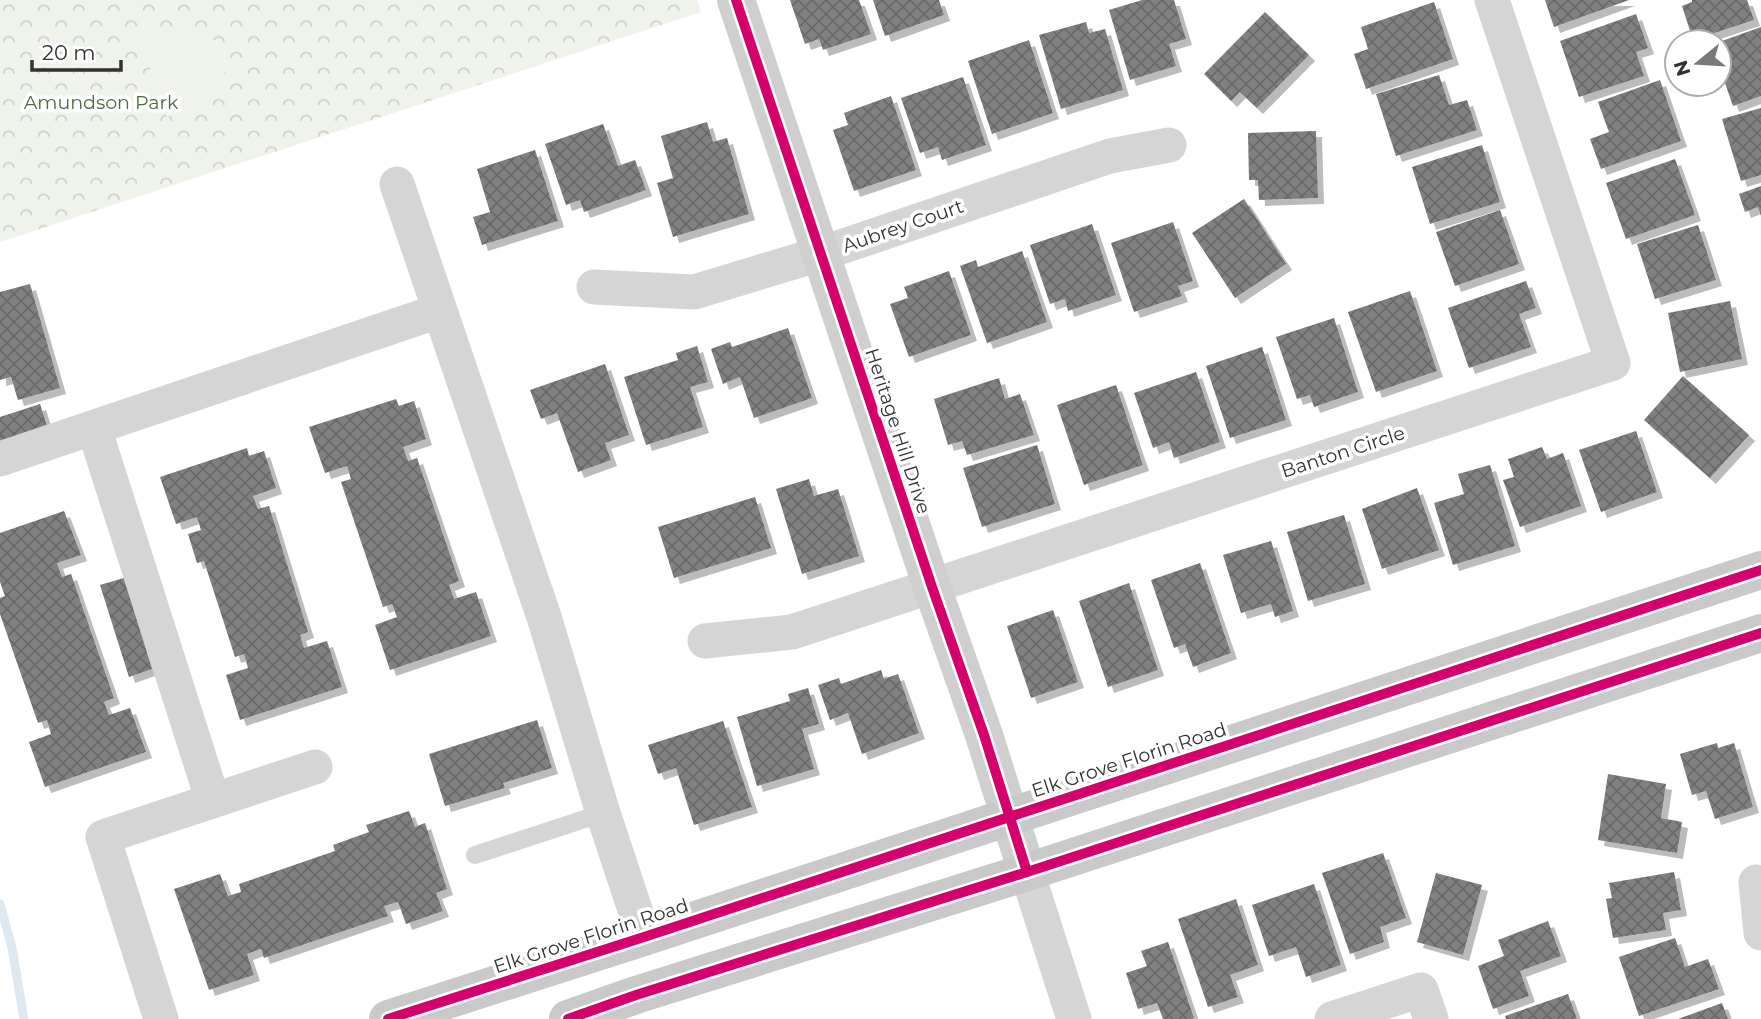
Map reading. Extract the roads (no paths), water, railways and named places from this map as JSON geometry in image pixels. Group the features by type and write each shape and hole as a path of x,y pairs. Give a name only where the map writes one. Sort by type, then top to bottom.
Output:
{"main road":[{"name":"Elk Grove Florin Road","path":"388,1019 1761,570"},
{"path":"568,1019 636,995 1027,873 1761,633"}],"street":[{"name":"Heritage Hill Drive","path":"736,0 1011,817 1027,873"},
{"name":"Banton Circle","path":"705,641 792,632 1613,363 1492,0"},
{"name":"Aubrey Court","path":"594,287 694,292 820,254 1110,156 1169,145"},
{"path":"397,184 545,620 603,813 644,937"},
{"path":"0,459 439,311"},
{"path":"94,428 213,801"},
{"path":"161,1019 103,837 315,767"},
{"path":"1027,873 1074,1019"},
{"path":"1756,882 1761,933"},
{"path":"1332,1019 1421,990 1431,1019"}],"lane":[{"path":"475,855 603,813"}],"waterway":[{"path":"0,904 12,948 24,1019"}],"park label":[{"name":"Amundson Park","path":"101,102"}]}
